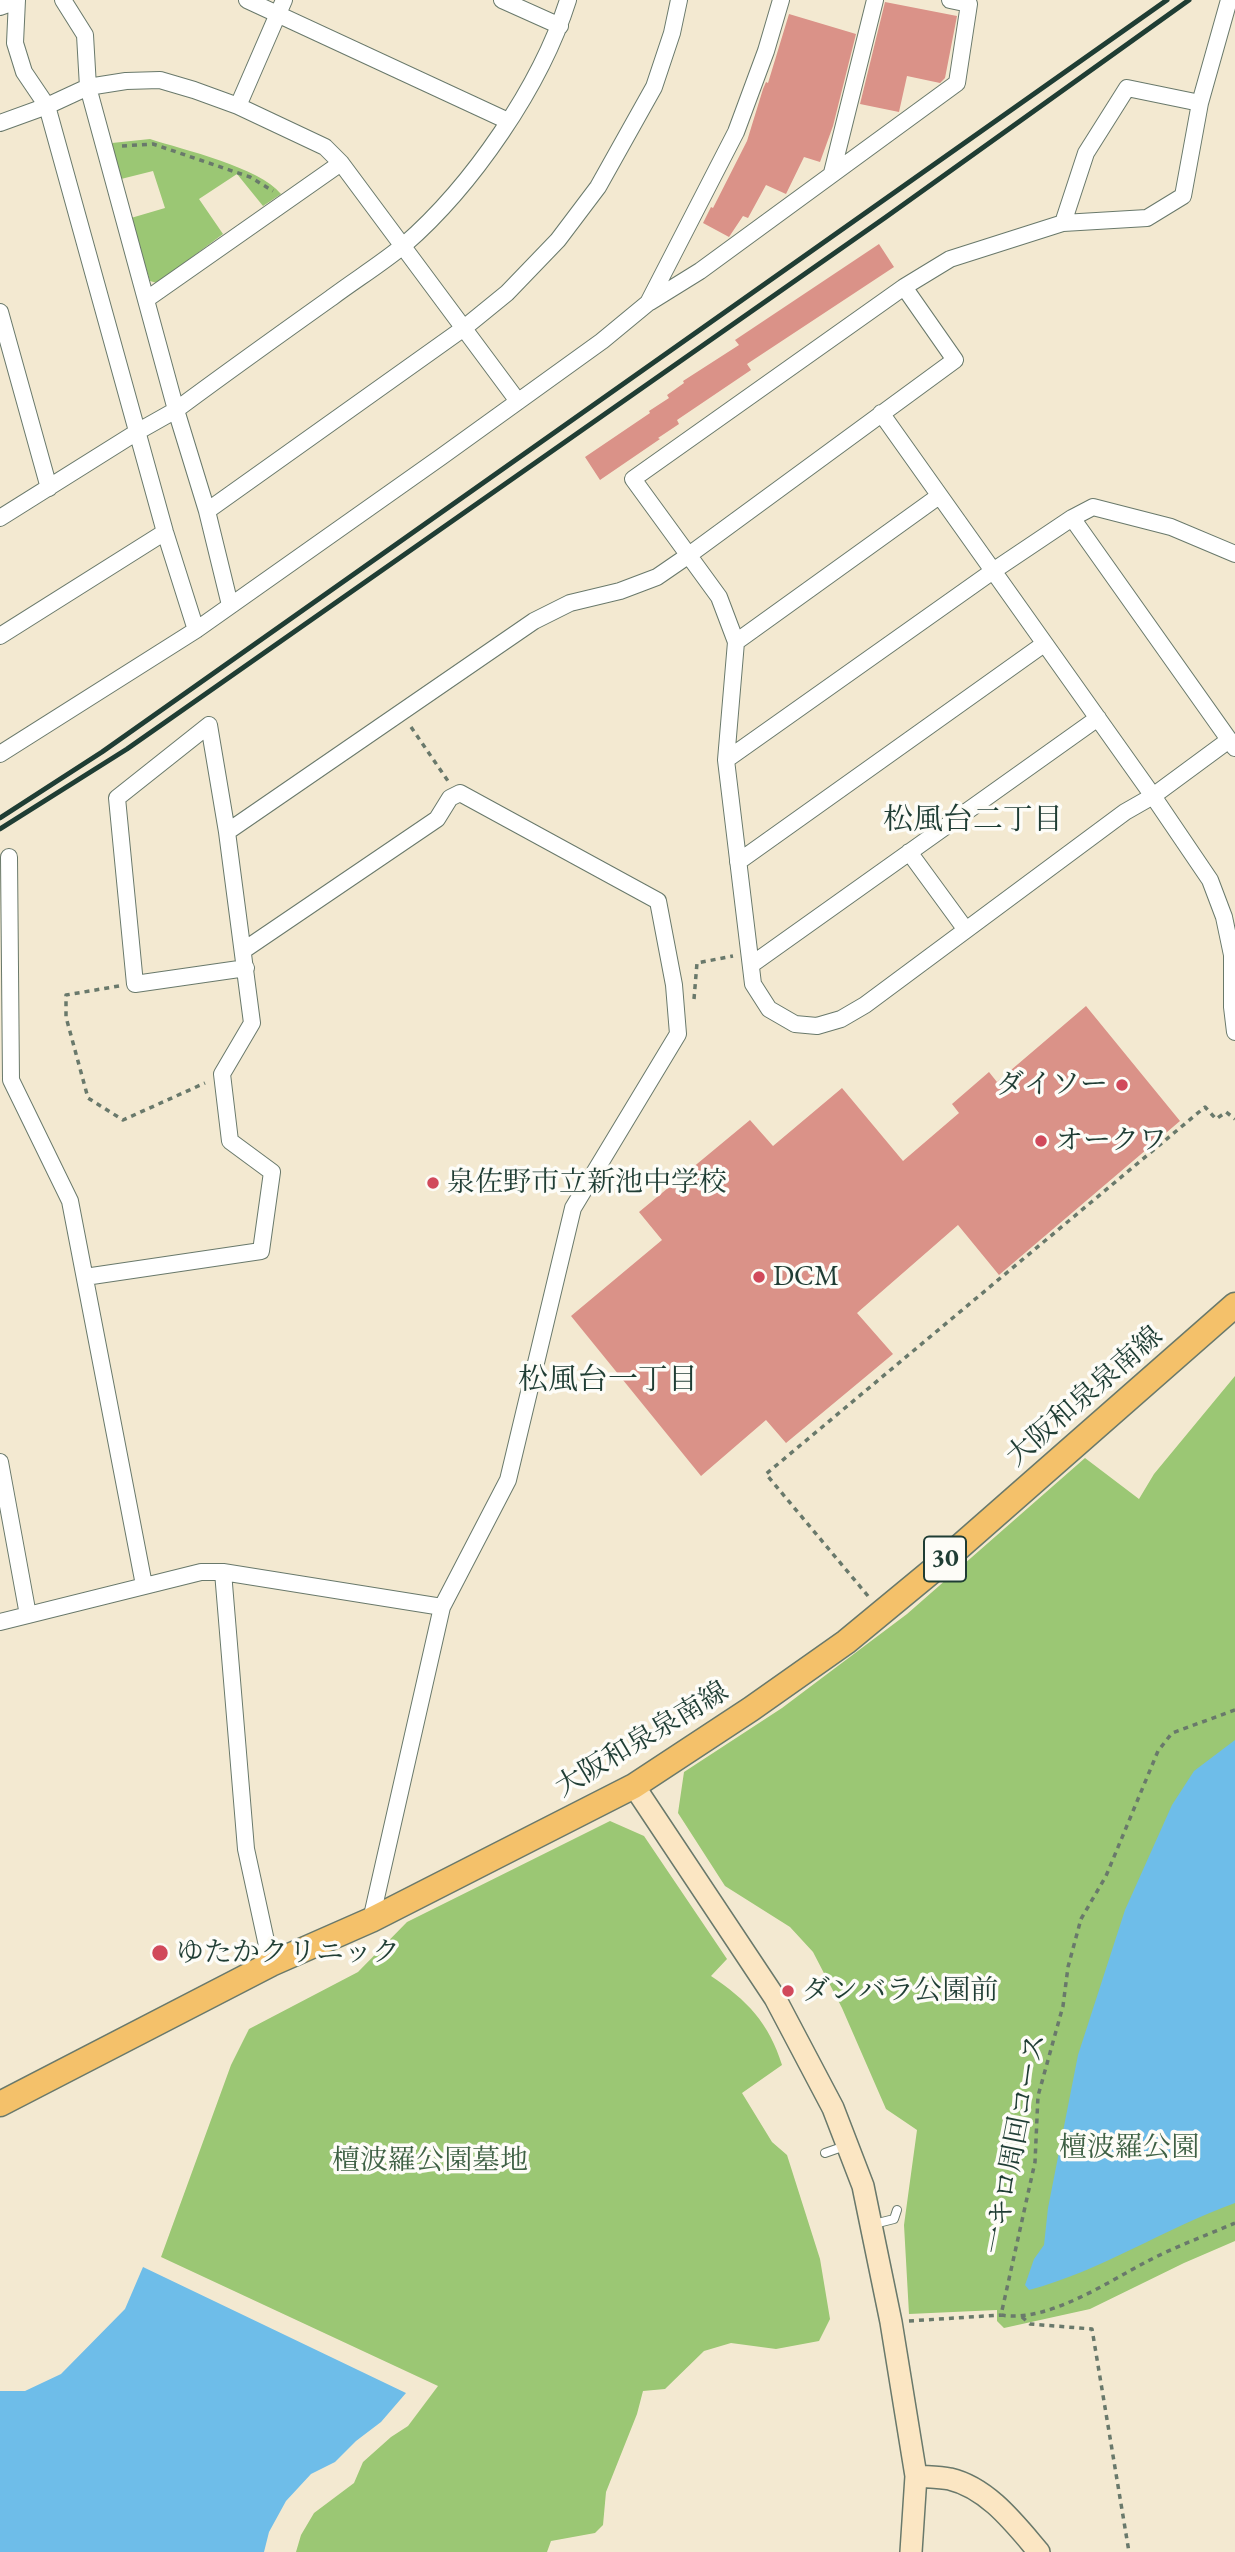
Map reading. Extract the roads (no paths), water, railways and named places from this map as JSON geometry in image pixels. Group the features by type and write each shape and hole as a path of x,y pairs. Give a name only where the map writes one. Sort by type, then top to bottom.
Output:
{"main road":[{"name":"大阪和泉泉南線","path":"0,2104 271,1964 371,1920 500,1850 634,1786 846,1642 1096,1421 1235,1305"}],"street":[{"path":"0,6 17,0 15,43 24,72 47,106 165,533 196,630"},
{"path":"63,0 85,35 88,87 176,410 207,511 230,605"},
{"path":"247,0 281,7 508,121"},
{"path":"502,0 560,26"},
{"path":"0,518 176,410 404,245 448,200 508,121 540,67 560,26 568,0"},
{"path":"207,511 464,328 516,285 558,240 598,187 654,87 679,0"},
{"path":"648,303 736,132 766,51 781,0"},
{"path":"832,173 875,0"},
{"path":"0,754 196,630 602,341 648,303 700,271 957,83 969,4 950,0"},
{"path":"1072,518 1232,744 1125,812 865,1006 841,1019 817,1026 795,1024 769,1009 752,984 726,760 736,642 719,597 634,479 904,287 950,259 1063,223 1147,218 1183,196 1200,103 1229,0"},
{"path":"238,106 281,7"},
{"path":"0,123 88,87 126,81 160,80 238,106 325,147 341,163 404,245 517,400"},
{"path":"1063,223 1086,153 1127,88 1200,103"},
{"path":"147,299 341,163"},
{"path":"227,832 534,621 570,603 620,591 657,577 955,360 904,287"},
{"path":"0,312 49,488"},
{"path":"881,414 1210,880 1224,917 1232,955 1235,1032"},
{"path":"736,642 939,496"},
{"path":"726,760 993,570 1093,507 1171,527 1235,554"},
{"path":"0,636 165,533"},
{"path":"738,862 1044,644"},
{"path":"750,960 909,852 1098,718"},
{"path":"85,1277 261,1251 272,1172 230,1141 222,1074 252,1023 246,968 244,950 227,832 209,725 117,798 135,984 246,968"},
{"path":"244,950 437,819 450,798 460,793 657,901 674,985 678,1034 573,1208 508,1480 442,1607 371,1920"},
{"path":"909,852 966,930"},
{"path":"9,856 5,929 5,1083 70,1201 144,1585"},
{"path":"0,1462 27,1615"},
{"path":"0,1622 201,1572 223,1572 442,1607"},
{"path":"223,1572 246,1849 271,1964"},
{"path":"634,1786 775,1998 833,2108 863,2186 891,2322 916,2476 911,2552"},
{"path":"916,2476 951,2479 978,2491 1004,2512 1039,2552"}],"lane":[{"path":"825,2153 848,2145"},
{"path":"871,2225 894,2218 897,2210"}],"water":[{"name":"檀波羅公園","path":"1235,1740 1235,2203 1183,2224 1082,2272 1029,2290 1025,2285 1034,2259 1044,2245 1048,2208 1078,2055 1125,1910 1172,1805 1194,1771"},
{"path":"143,2267 406,2393 381,2422 335,2462 311,2474 286,2501 269,2532 264,2552 0,2552 0,2391 25,2391 61,2374 125,2309"}],"railway":[{"path":"0,818 102,752 1167,0"},
{"path":"0,829 127,749 886,217 1189,0"}],"place":[{"name":"ダイソー","path":"1122,1085"},
{"name":"オークワ","path":"1041,1141"},
{"name":"泉佐野市立新池中学校","path":"433,1183"},
{"name":"DCM","path":"759,1277"},
{"name":"ゆたかクリニック","path":"160,1953"},
{"name":"ダンバラ公園前","path":"788,1991"}],"district":[{"name":"松風台二丁目","path":"973,821"},
{"name":"松風台一丁目","path":"608,1381"}],"park label":[{"name":"檀波羅公園墓地","path":"430,2161"}]}
